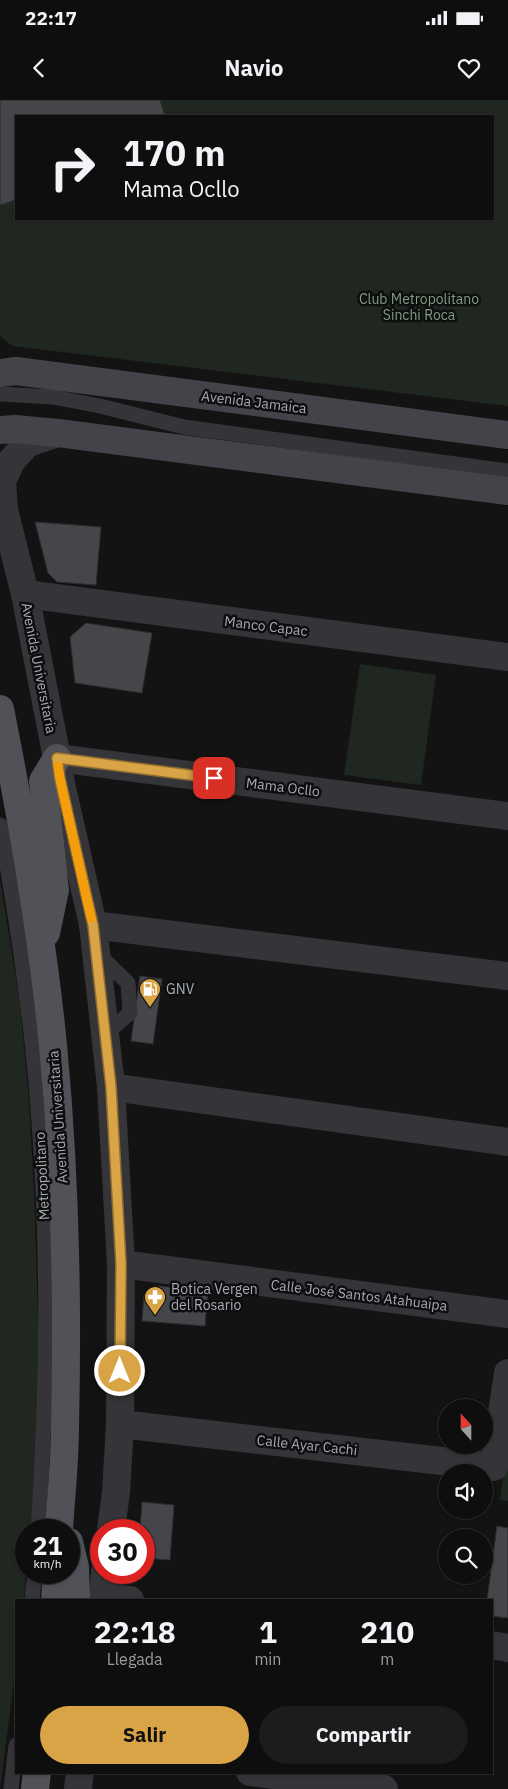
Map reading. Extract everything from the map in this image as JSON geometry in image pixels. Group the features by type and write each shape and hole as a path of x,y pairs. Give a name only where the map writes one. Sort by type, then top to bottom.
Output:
{"main road":[{"name":"Avenida Jamaica","path":"5,369 508,435"},
{"path":"0,430 15,429 58,433 508,491"},
{"name":"Avenida Universitaria","path":"0,709 27,853 42,954 53,1044 59,1118 65,1254 65,1428 62,1519"},
{"path":"42,954 55,890 43,781 57,758"},
{"path":"80,1573 96,1592"},
{"path":"55,1599 56,1584"},
{"path":"35,1789 37,1774"}],"street":[{"name":"Avenida Universitaria","path":"58,433 28,443 12,460 2,481 4,510 24,594 60,779 93,925 111,1087 121,1264 120,1424 112,1519"},
{"name":"Manco Capac","path":"24,594 508,657"},
{"name":"Mama Ocllo","path":"57,758 508,816"},
{"path":"93,925 508,976"},
{"path":"111,1087 508,1142"},
{"name":"Calle José Santos Atahuaipa","path":"121,1264 508,1314"},
{"name":"Calle Ayar Cachi","path":"120,1424 494,1467 508,1373"},
{"path":"96,1592 126,1599"},
{"path":"493,1646 508,1648"},
{"path":"78,1789 80,1774"},
{"path":"266,1774 384,1789"}],"lane":[{"path":"0,394 53,397 100,406 184,427 221,433 508,471"},
{"name":"Metropolitano","path":"0,825 15,907 29,1012 43,1177 46,1337 44,1434 39,1519"},
{"path":"32,1599 34,1584"},
{"path":"11,1789 15,1754"}],"green space":[{"name":"Club Metropolitano Sinchi Roca","path":"0,100 508,100 508,406 12,346 0,336"},
{"path":"360,664 436,675 421,785 344,775"},
{"path":"0,879 20,1003 29,1100 38,1323 38,1425 31,1519 15,1519 15,1584 25,1584 24,1599 15,1599 15,1674 0,1789"},
{"path":"508,1437 508,1501 500,1500"}],"building":[{"path":"0,100 160,100 165,115 15,115 15,200 0,205"},
{"path":"35,522 101,527 96,585 57,582 48,573"},
{"path":"86,623 152,633 142,693 75,683 70,637"},
{"path":"140,976 162,979 153,1044 131,1041"},
{"path":"158,1286 208,1291 205,1326 142,1321 144,1295"},
{"path":"142,1502 174,1505 170,1560 155,1559 155,1519 141,1519"},
{"path":"497,1526 508,1528 508,1618 493,1616 493,1599 487,1599 489,1584 493,1584 493,1556"}],"slow traffic":[{"path":"58,766 91,918"}],"place":[{"name":"GNV","path":"150,1008"},
{"name":"Botica Vergen del Rosario","path":"155,1316"}],"route":[{"path":"120,1371 121,1264 111,1087 93,925 57,758 214,778"}]}
